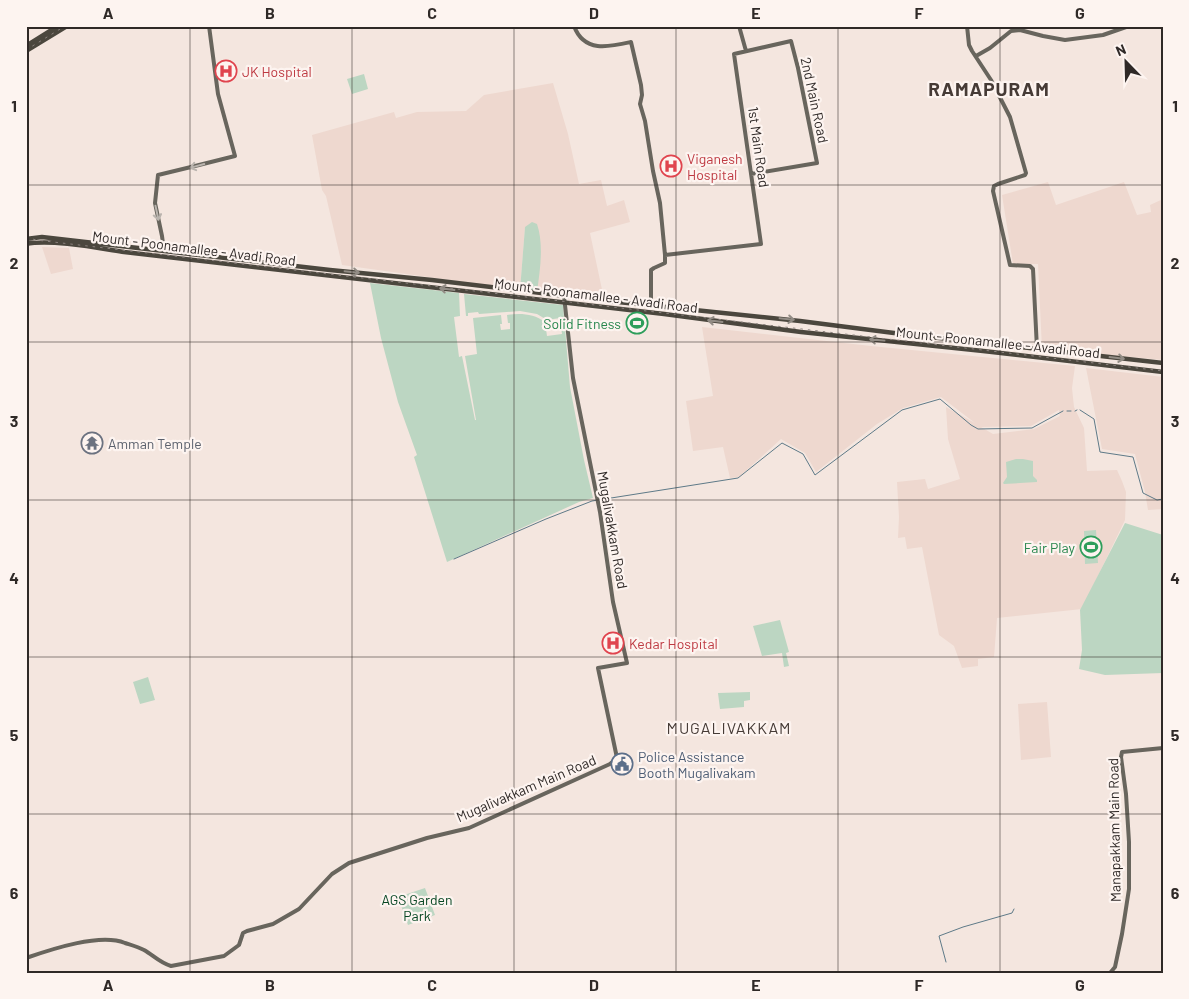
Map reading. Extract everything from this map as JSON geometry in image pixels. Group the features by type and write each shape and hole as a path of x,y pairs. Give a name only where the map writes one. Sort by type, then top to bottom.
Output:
{"main road":[{"path":"26,46 58,26"},
{"path":"26,51 67,26"},
{"name":"Mount - Poonamallee - Avadi Road","path":"26,239 42,237 91,245 161,252 468,292 801,332 1163,372"},
{"name":"Mount - Poonamallee - Avadi Road","path":"26,244 91,245"},
{"name":"Mount - Poonamallee - Avadi Road","path":"190,257 469,284 1163,363"},
{"path":"468,292 469,284"},
{"path":"637,311 638,304"}],"street":[{"path":"161,252 162,236 155,203 158,175 235,156 218,94 209,26"},
{"path":"574,26 578,36 587,43 598,47 631,42 642,85 640,104 645,121 661,209 665,255 665,263 651,270 651,305"},
{"path":"739,26 746,51"},
{"path":"967,26 970,45 1010,117 1026,173 994,186 993,191 1010,265 1030,266 1033,269 1037,349"},
{"path":"976,56 990,48 1011,31 1020,30 1065,40 1103,35 1129,26"},
{"name":"2nd Main Road","path":"746,51 791,41 817,163 751,174"},
{"name":"1st Main Road","path":"665,255 761,244 734,54 746,51"},
{"name":"Mugalivakkam Road","path":"564,296 573,378 597,497 613,602 627,663 598,668 614,743"},
{"name":"Mugalivakkam Main Road","path":"26,958 43,952 102,940 118,940 126,943 145,951 162,963 171,966 224,956 238,945 247,931 273,924 299,909 332,874 350,863 427,838 469,828 602,768 617,758 614,743"},
{"name":"Manapakkam Main Road","path":"1110,973 1115,967 1129,889 1129,842 1122,752 1163,748"}],"shaded area":[{"path":"553,83 568,134 579,184 601,180 607,206 624,200 630,222 590,233 604,299 537,292 525,227 520,290 342,265 326,196 322,190 312,135 394,112 396,118 417,112 466,111 484,95"},
{"path":"1048,182 1056,205 1124,182 1137,215 1151,212 1150,205 1163,199 1163,360 1042,349 1038,264 1013,264 1002,195"},
{"path":"42,247 69,248 73,269 51,274"},
{"path":"702,327 1075,366 1072,388 1074,407 1084,428 1087,471 1117,470 1126,492 1125,520 1082,609 997,618 994,657 978,659 978,666 962,668 954,646 939,635 922,547 907,549 905,537 898,538 897,482 925,479 928,489 960,479 948,439 946,407 975,423 941,397 903,408 877,424 816,472 805,453 781,439 739,477 730,478 723,447 693,451 686,401 713,396","holes":["1059,410 1060,416 1034,429 993,434 981,427 1031,426"]},
{"path":"1086,368 1163,377 1163,509 1148,510 1135,454 1102,449"},
{"path":"1047,702 1051,757 1021,760 1018,704"}],"green space":[{"path":"364,74 368,89 352,94 347,79"},
{"path":"532,222 537,224 540,240 541,258 537,292 520,290 525,227"},
{"path":"370,283 459,293 460,316 454,317 459,357 462,356 475,420 465,356 477,354 473,318 501,315 501,330 510,329 507,315 527,315 545,322 547,336 562,334 560,318 547,320 537,314 520,311 479,314 478,312 468,313 468,316 466,316 464,294 563,305 570,387 593,498 579,502 447,562 414,457 417,455 398,402 381,338"},
{"path":"1016,459 1033,461 1033,476 1037,482 1003,483 1007,477 1006,462"},
{"path":"1125,523 1163,535 1163,673 1105,675 1079,669 1082,650 1080,610"},
{"name":"Fair Play","path":"1096,530 1098,563 1085,564 1084,531"},
{"path":"780,620 789,652 786,653 789,666 784,667 782,653 762,656 753,626"},
{"path":"148,677 155,700 140,704 133,682"},
{"path":"750,692 750,700 744,701 744,707 720,709 718,693"},
{"name":"AGS Garden Park","path":"425,888 435,915 408,925 398,897"}],"waterway":[{"path":"454,559 592,501 738,478 782,443 803,454 815,475 902,410 940,399 978,429 1032,428 1063,411"},
{"path":"1080,410 1094,419 1100,452 1133,457 1143,493 1157,500 1163,499"},
{"path":"946,962 939,936 1012,913 1014,909"}],"railway":[{"path":"26,50 65,26"},
{"path":"26,237 36,240 1163,371"}],"place":[{"name":"JK Hospital","path":"226,71"},
{"name":"Viganesh Hospital","path":"671,166"},
{"name":"Solid Fitness","path":"637,323"},
{"name":"Amman Temple","path":"92,443"},
{"name":"Fair Play","path":"1091,547"},
{"name":"Kedar Hospital","path":"613,643"},
{"name":"Police Assistance Booth Mugalivakam","path":"622,764"}],"district":[{"name":"RAMAPURAM","path":"989,88"},
{"name":"MUGALIVAKKAM","path":"729,727"}]}
